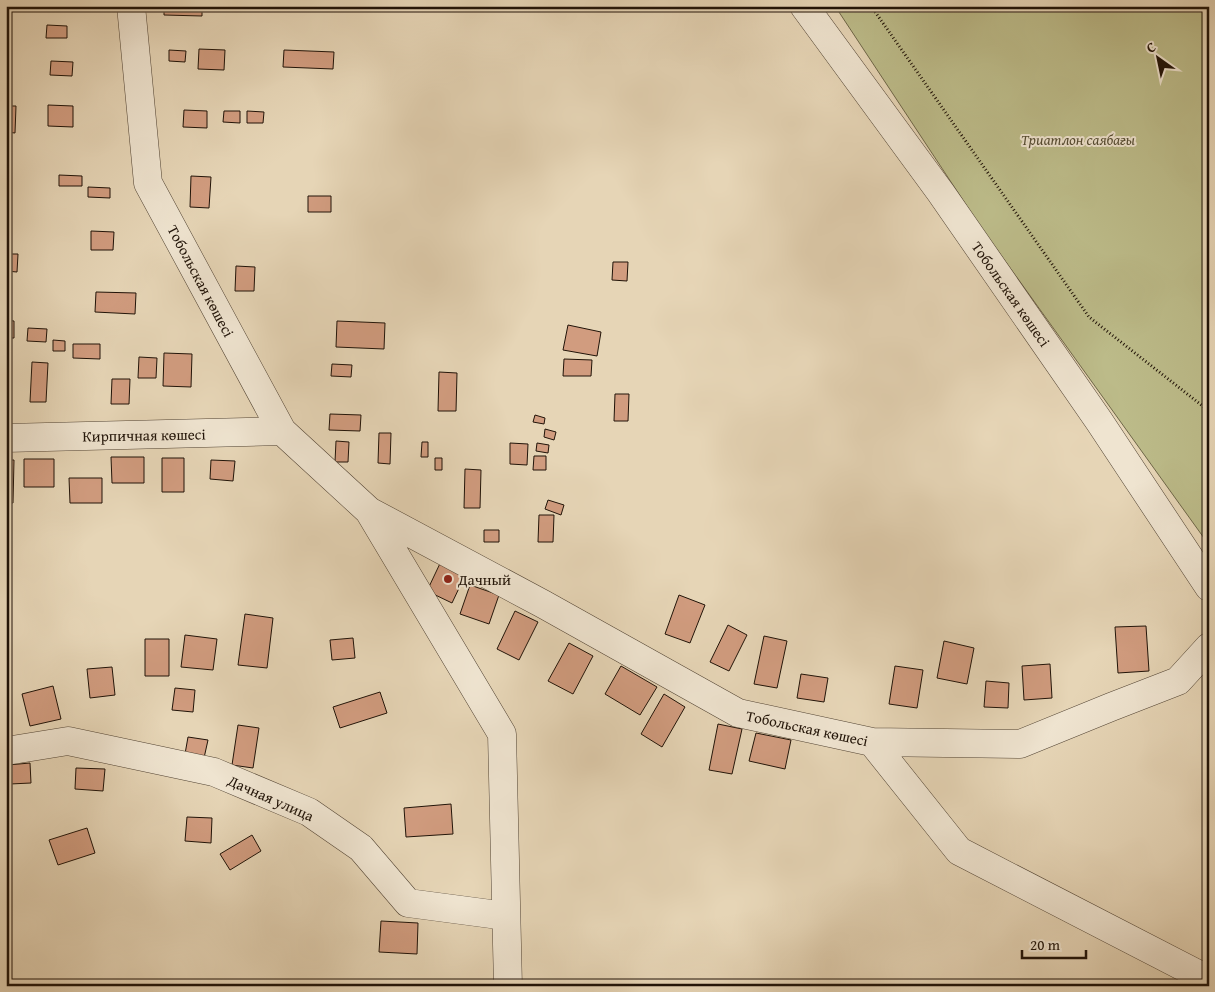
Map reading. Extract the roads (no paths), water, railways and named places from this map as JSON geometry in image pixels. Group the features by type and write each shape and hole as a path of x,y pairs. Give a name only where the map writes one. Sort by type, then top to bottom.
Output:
{"street":[{"name":"Тобольская көшесі","path":"131,6 148,183 282,431 369,511 543,604 738,713 872,742 1020,744 1178,681 1209,647"},
{"name":"Тобольская көшесі","path":"804,6 940,194 1099,421 1209,587"},
{"name":"Кирпичная көшесі","path":"6,438 282,431"},
{"name":"Тобольская көшесі","path":"369,511 502,734 508,986"},
{"name":"Дачная улица","path":"6,751 68,741 214,772 309,812 361,848 408,903 506,916"},
{"path":"872,742 959,851 1209,980"}],"place":[{"name":"Дачный","path":"448,579"}],"park label":[{"name":"Триатлон саябағы","path":"1078,139"}]}
